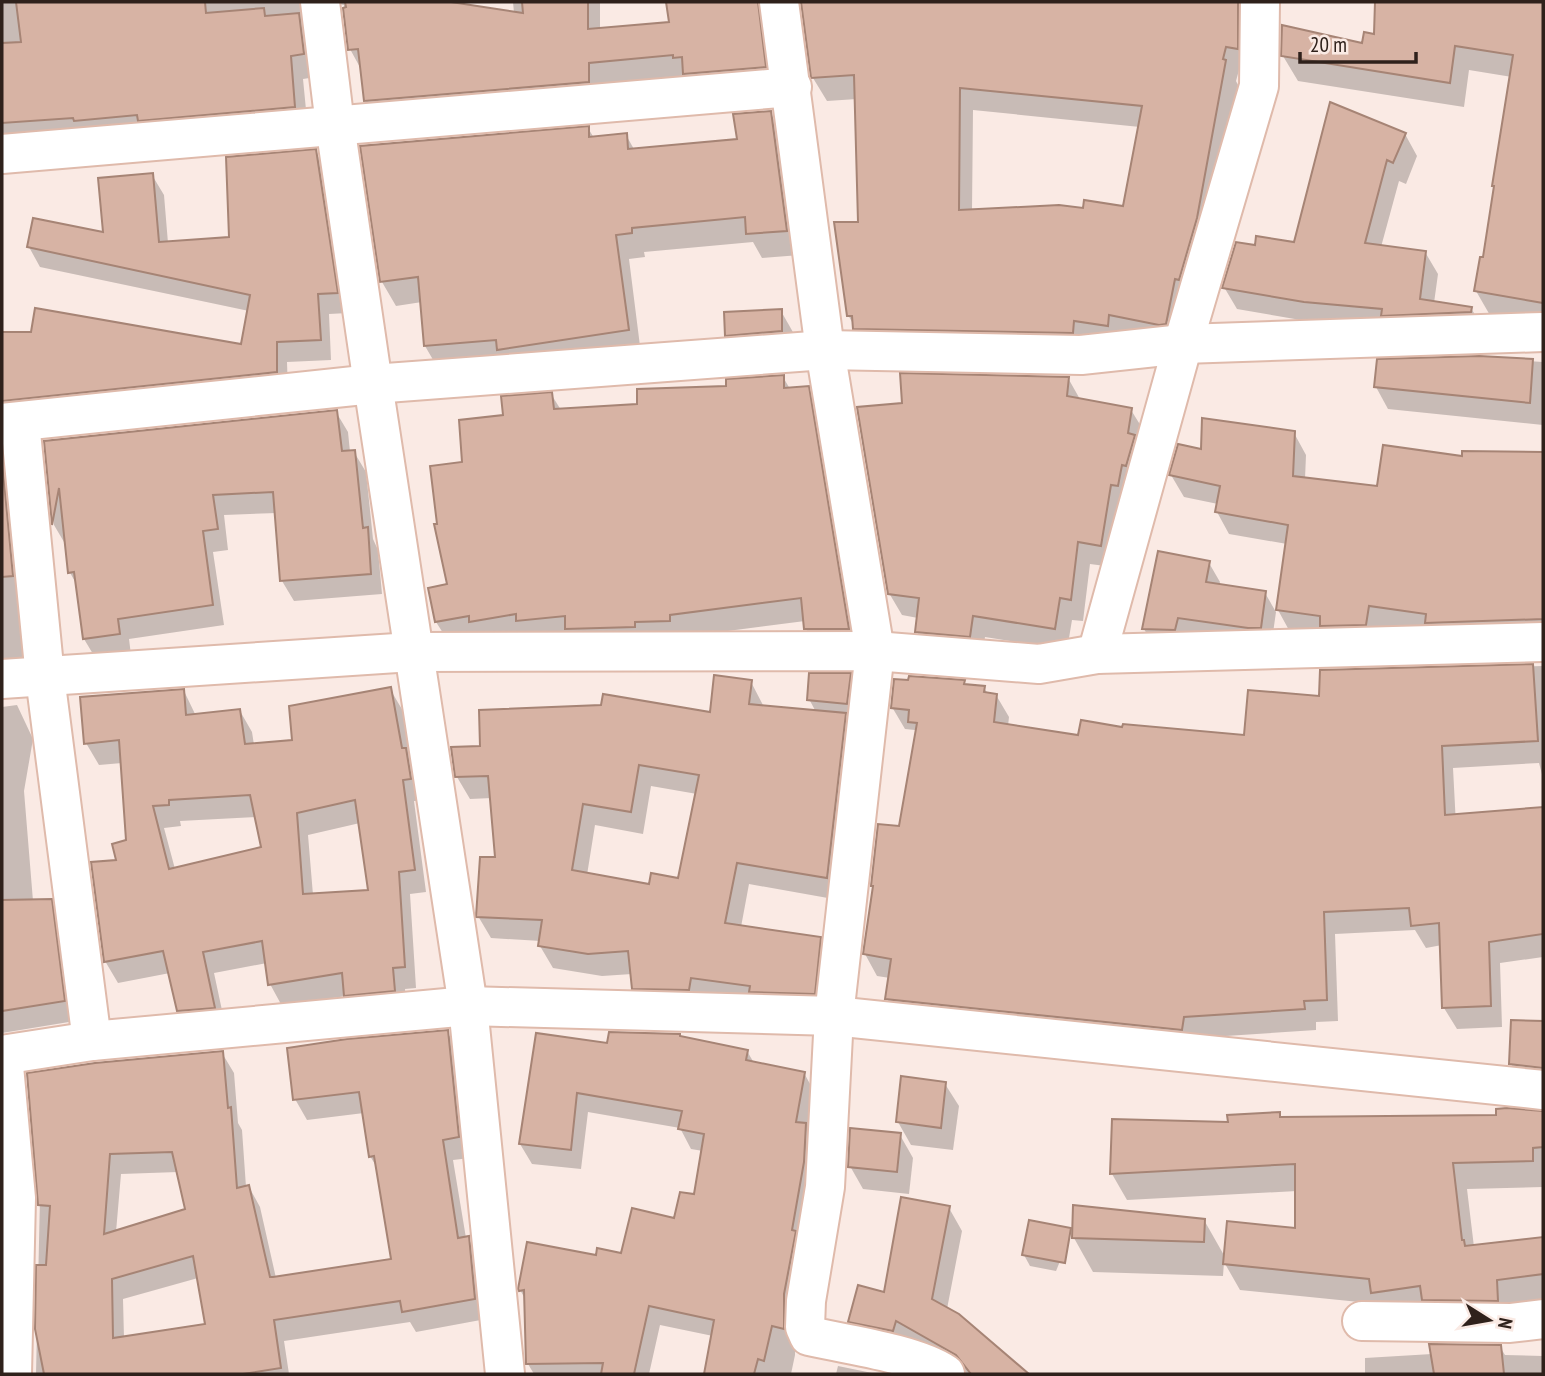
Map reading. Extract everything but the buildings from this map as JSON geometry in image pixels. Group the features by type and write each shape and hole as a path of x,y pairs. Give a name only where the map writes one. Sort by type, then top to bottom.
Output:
{"street":[{"path":"320,2 335,125 412,652 468,1006 505,1374"},
{"path":"779,2 825,350 875,651 834,1016 825,1187 806,1301 805,1326 809,1336 915,1360 935,1367 944,1374"},
{"path":"1097,654 1259,86 1260,2"},
{"path":"2,155 792,87"},
{"path":"92,1041 11,422 373,384 825,350 1081,355 1184,344 1543,332"},
{"path":"2,679 412,652 875,651 1039,664 1097,654 1543,642"},
{"path":"12,1374 16,1198 2,1055 92,1041 468,1006 834,1016 1543,1090"},
{"path":"1362,1321 1510,1323 1543,1320"}]}
